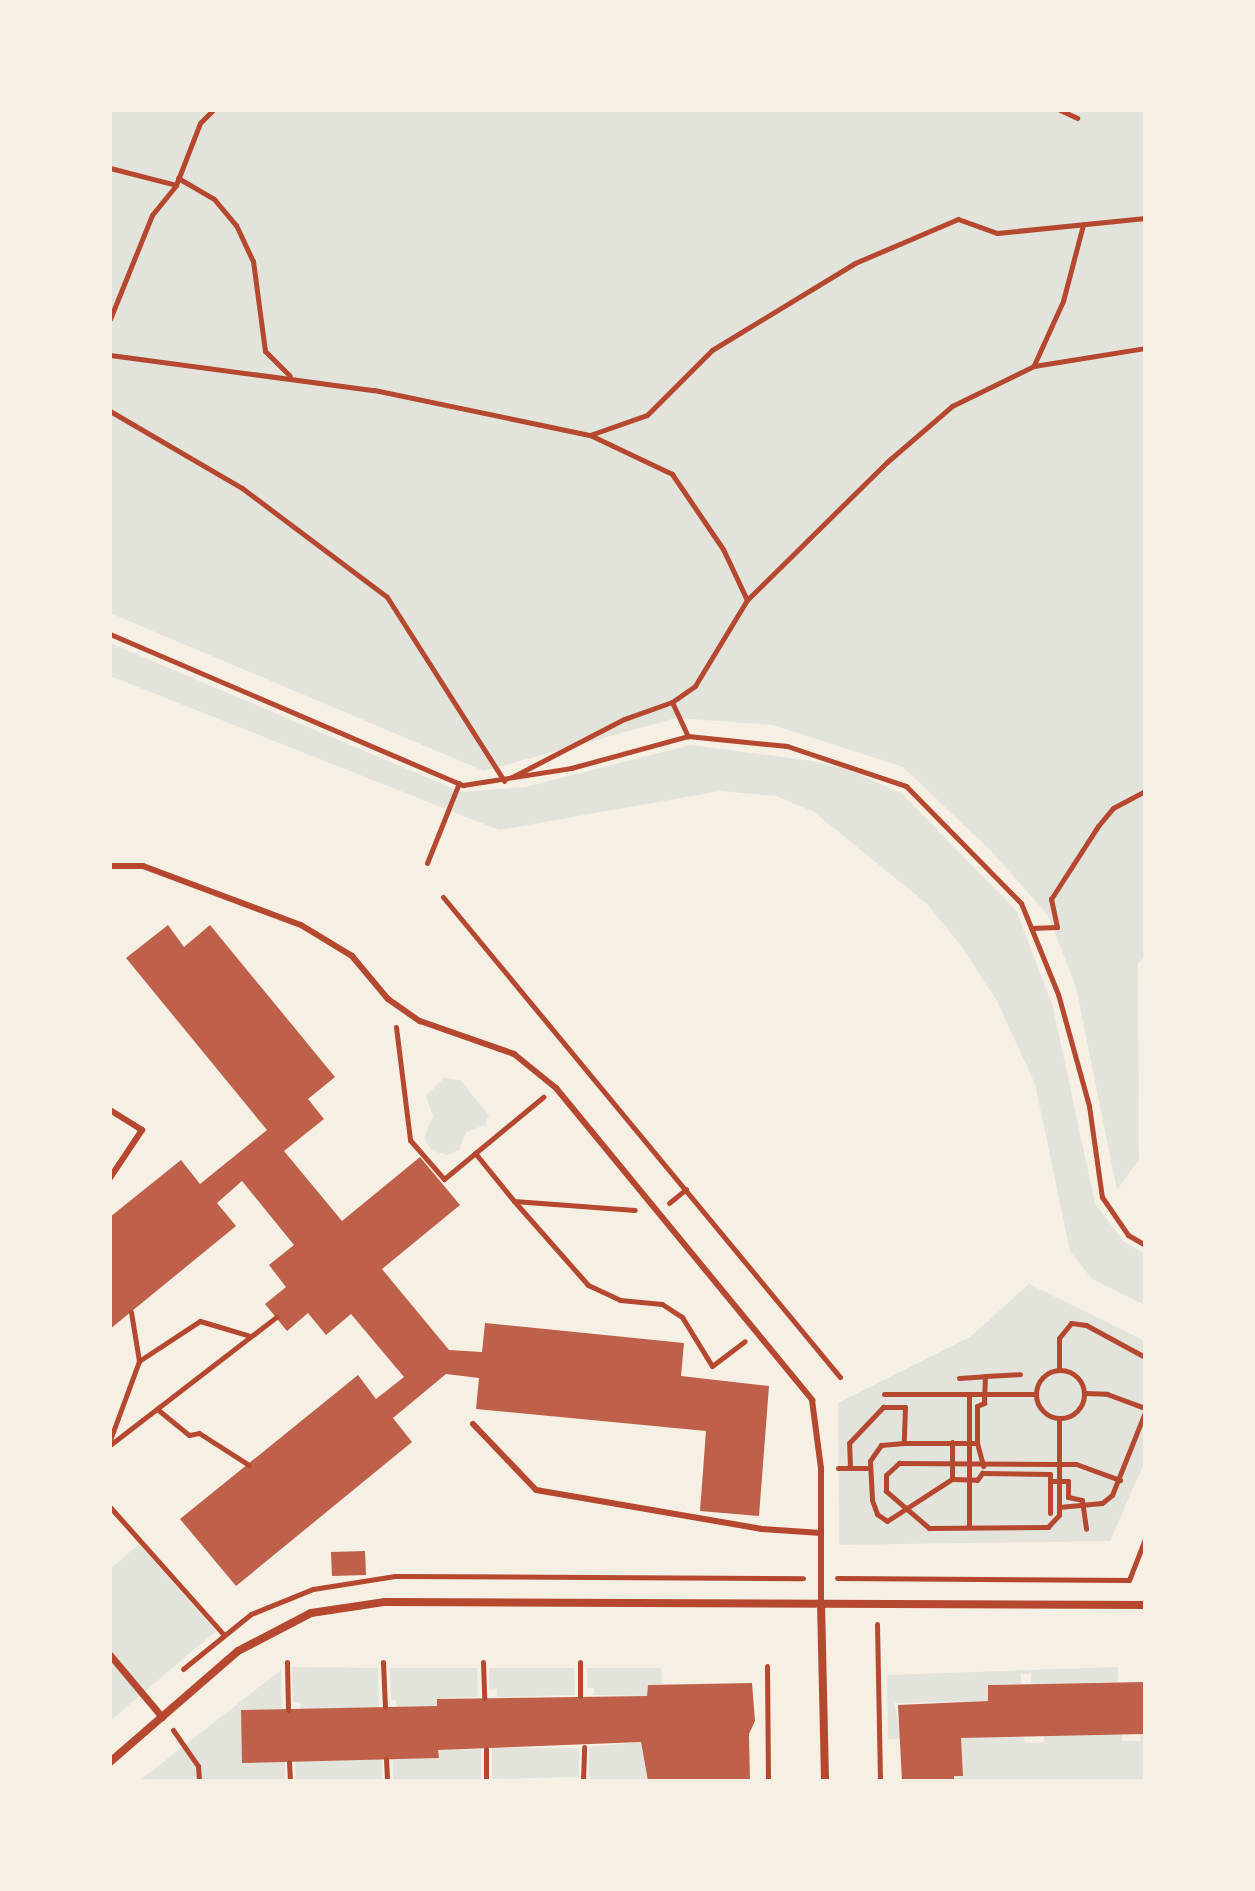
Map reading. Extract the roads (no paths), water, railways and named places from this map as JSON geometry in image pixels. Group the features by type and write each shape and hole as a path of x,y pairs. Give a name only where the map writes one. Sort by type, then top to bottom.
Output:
{"street":[{"path":"110,1762 238,1651 311,1613 385,1602 1145,1605"},
{"path":"821,1603 825,1781"},
{"path":"110,1655 162,1717"}],"lane":[{"path":"110,866 143,866 301,925 352,956 399,1006 453,1036 514,1054 541,1074 659,1212 812,1400 821,1468 821,1603"},
{"path":"110,1110 142,1130 110,1178"},
{"path":"473,1424 536,1490 761,1529 821,1533"}]}
